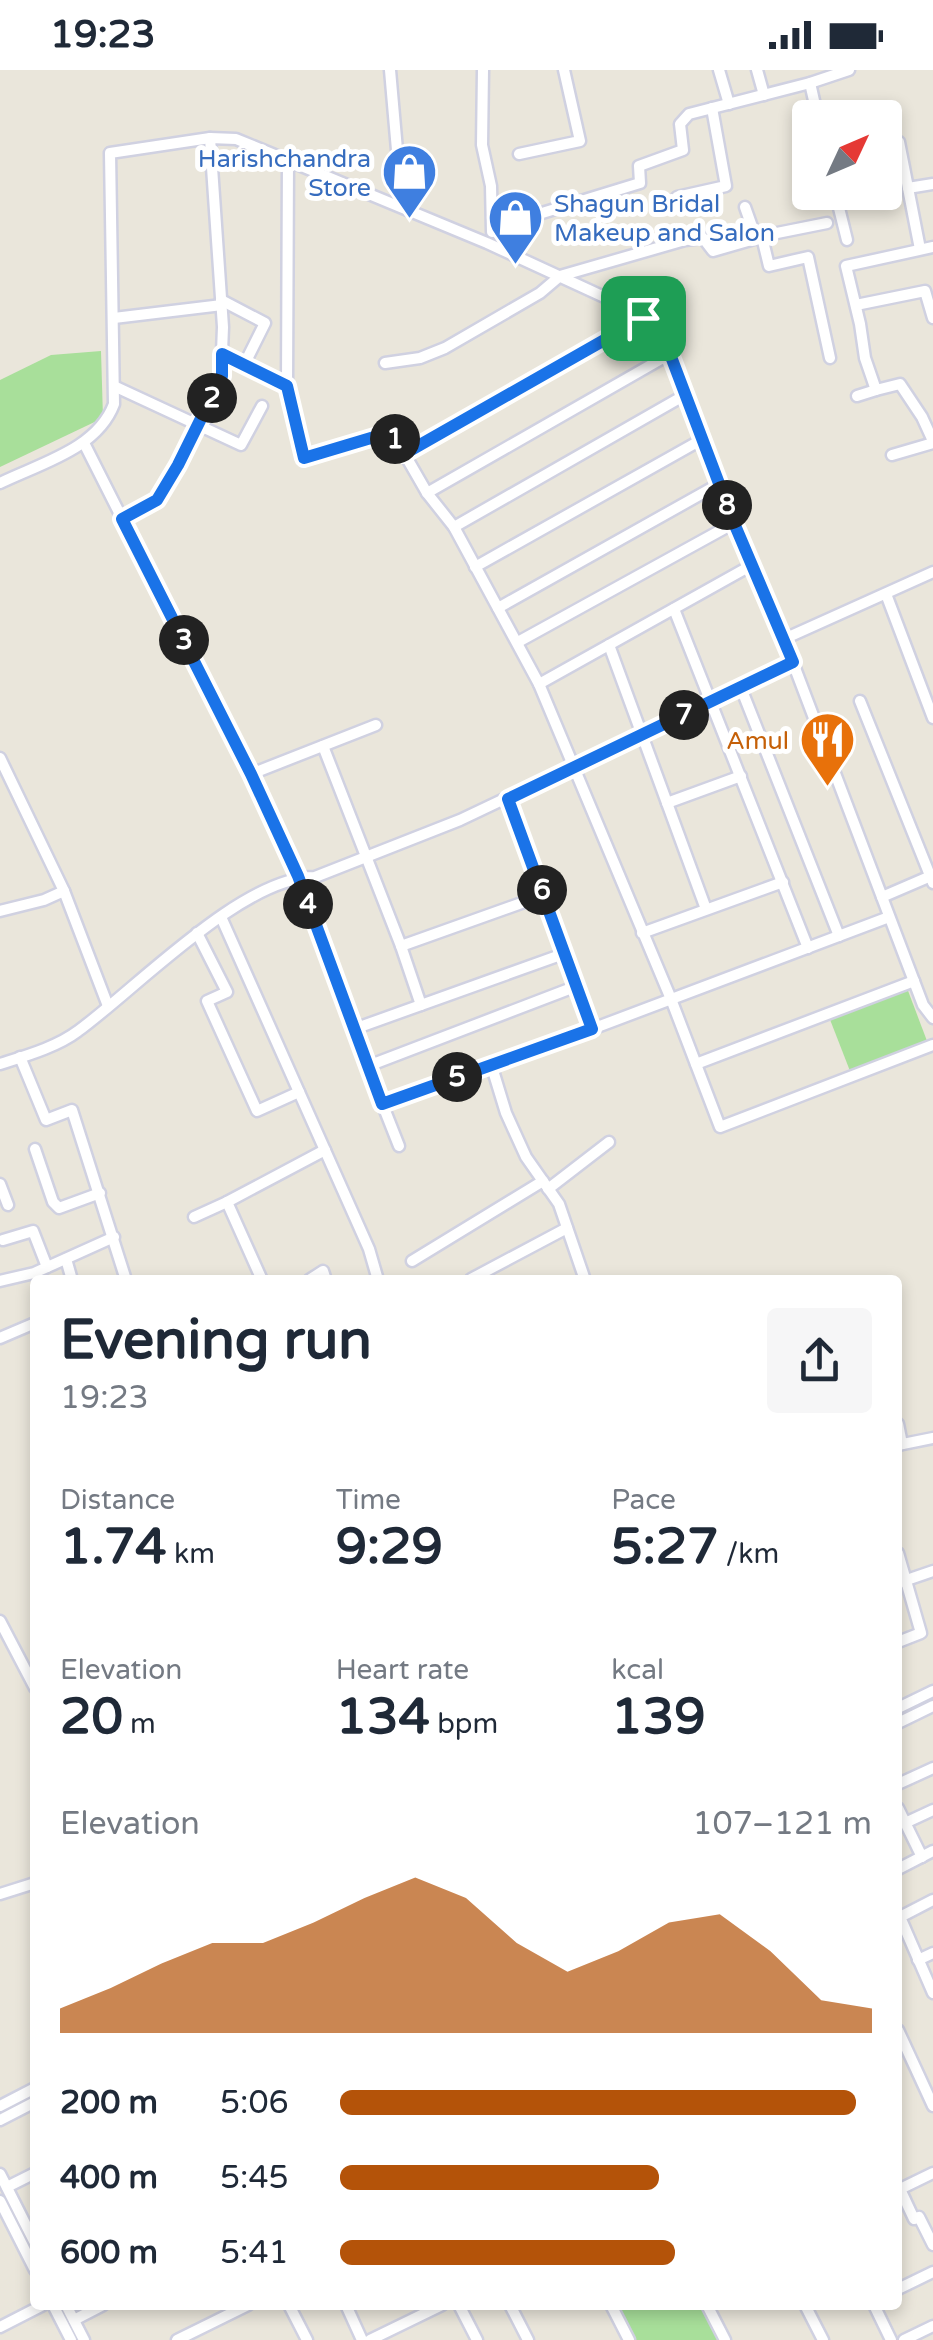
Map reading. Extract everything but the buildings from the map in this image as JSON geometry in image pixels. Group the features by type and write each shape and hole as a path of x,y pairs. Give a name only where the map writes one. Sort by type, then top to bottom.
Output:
{"street":[{"path":"390,70 402,207"},
{"path":"484,70 482,146 492,186 493,228 487,243"},
{"path":"519,154 580,142 564,70"},
{"path":"719,70 730,104"},
{"path":"757,70 764,95"},
{"path":"493,228 640,184 639,166 684,150 680,129 689,114 810,84 848,70"},
{"path":"810,84 814,100"},
{"path":"678,197 726,186 712,108"},
{"path":"122,519 157,500 201,424 222,376 222,302 210,138"},
{"path":"0,483 84,443 108,420 116,386 110,153 210,138 236,139 487,243 643,318 658,332 670,354 700,440 793,662 923,1006 933,1018"},
{"path":"902,157 920,250"},
{"path":"288,160 287,386 304,458 391,432 427,493 454,528 539,684 671,999 720,1127 933,1046"},
{"path":"908,188 933,184"},
{"path":"745,207 769,266 808,257 830,358"},
{"path":"840,210 847,240"},
{"path":"384,363 420,358 445,348 540,293 560,276 685,240 703,238 713,251 827,223"},
{"path":"876,390 865,358 846,266 933,246"},
{"path":"856,305 929,290 933,318"},
{"path":"114,318 222,302 265,323 244,365"},
{"path":"404,454 643,318"},
{"path":"222,354 287,386"},
{"path":"427,493 670,354"},
{"path":"857,396 900,384 922,416 933,442 892,455"},
{"path":"116,386 241,444 262,406"},
{"path":"454,528 685,395"},
{"path":"475,567 700,440"},
{"path":"84,443 251,774 298,876 399,1146"},
{"path":"498,608 719,484"},
{"path":"518,642 734,523"},
{"path":"539,684 752,565"},
{"path":"784,639 933,572"},
{"path":"886,594 933,718"},
{"path":"674,609 808,948"},
{"path":"609,645 706,909"},
{"path":"0,1064 75,1034 197,932 298,876 314,877 508,799 793,662"},
{"path":"741,688 839,936"},
{"path":"860,702 932,878 882,897"},
{"path":"251,774 376,726"},
{"path":"323,746 368,856 421,1005"},
{"path":"0,758 64,891 108,1006"},
{"path":"667,803 741,776"},
{"path":"508,799 592,1029"},
{"path":"642,932 783,882"},
{"path":"0,911 64,891"},
{"path":"400,946 544,895"},
{"path":"221,917 369,1249 377,1275"},
{"path":"382,1104 889,917"},
{"path":"197,932 227,992"},
{"path":"354,1030 566,953"},
{"path":"249,981 207,1001 257,1110 298,1092"},
{"path":"696,1064 914,981"},
{"path":"368,1066 577,986"},
{"path":"20,1058 46,1120 72,1110 125,1275"},
{"path":"491,1064 506,1113 526,1158 559,1204 580,1275"},
{"path":"412,1261 609,1142"},
{"path":"35,1149 53,1202 59,1208 100,1194"},
{"path":"194,1217 325,1150"},
{"path":"0,1184 8,1205"},
{"path":"227,1202 260,1275"},
{"path":"479,1275 567,1228"},
{"path":"3,1240 34,1230 48,1266"},
{"path":"0,1282 114,1237"},
{"path":"66,1259 71,1275"},
{"path":"0,1338 30,1324"},
{"path":"902,1445 933,1438"},
{"path":"902,1641 921,1634 902,1581 933,1572"},
{"path":"0,1620 30,1678"},
{"path":"902,1706 933,1691"},
{"path":"902,1722 933,1706"},
{"path":"902,1782 933,1768"},
{"path":"905,1823 933,1810"},
{"path":"902,1817 928,1854 902,1867"},
{"path":"0,1894 30,1885"},
{"path":"902,1913 933,1900"},
{"path":"902,1924 933,1993"},
{"path":"918,1960 933,1953"},
{"path":"902,2039 933,2106"},
{"path":"0,2106 30,2091"},
{"path":"0,2120 30,2105"},
{"path":"902,2188 933,2173"},
{"path":"0,2174 30,2233"},
{"path":"7,2187 30,2176"},
{"path":"902,2195 933,2245"},
{"path":"0,2201 30,2260"},
{"path":"902,2286 933,2272"},
{"path":"1,2324 32,2310"},
{"path":"55,2310 70,2340"},
{"path":"69,2310 84,2340"},
{"path":"74,2320 93,2310"},
{"path":"178,2340 238,2310"},
{"path":"291,2310 302,2338"},
{"path":"349,2310 362,2340"},
{"path":"370,2340 432,2310"},
{"path":"462,2310 477,2340"},
{"path":"513,2310 528,2340"},
{"path":"613,2310 628,2340"},
{"path":"709,2310 724,2340"},
{"path":"808,2310 823,2340"},
{"path":"876,2310 891,2340"},
{"path":"904,2340 933,2326"}],"green space":[{"path":"101,351 103,418 0,467 0,380 51,355"},
{"path":"907,988 927,1041 850,1071 829,1017"},
{"path":"621,2310 705,2310 720,2340 636,2340"}],"place":[{"name":"Harishchandra Store","path":"410,221"},
{"name":"Shagun Bridal Makeup and Salon","path":"515,266"},
{"name":"Amul","path":"828,789"}],"route":[{"path":"643,318 658,332 670,354 700,440 793,662 508,799 592,1029 382,1104 298,876 122,519 157,500 197,432 222,376 222,354 287,386 304,458 391,432 404,454 643,318"}]}
